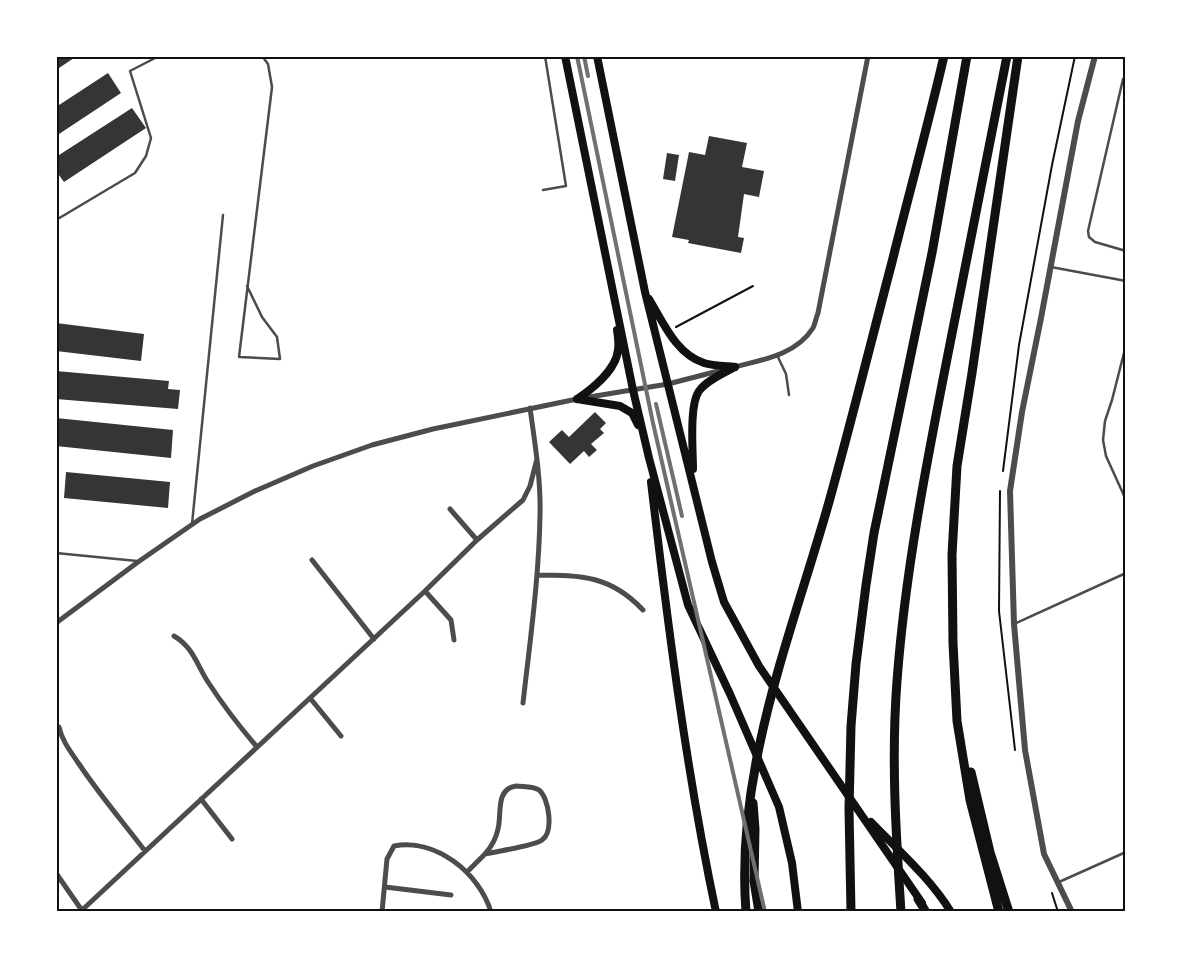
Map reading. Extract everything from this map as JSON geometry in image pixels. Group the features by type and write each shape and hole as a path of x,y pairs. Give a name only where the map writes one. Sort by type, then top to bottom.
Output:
{"highway":[{"path":"746,912 745,843 752,780 766,714 829,503 865,370 944,56"},
{"path":"851,912 849,808 851,726 856,664 866,585 876,524 932,253 967,56"},
{"path":"901,912 894,814 894,749 903,615 928,456 1007,56"},
{"path":"999,912 968,792 957,721 953,643 952,554 957,466 1018,56"},
{"path":"953,643 970,770 990,852 1009,912"},
{"path":"752,780 755,829 754,881 759,912"},
{"path":"918,899 928,912"}],"main road":[{"path":"565,56 648,458 688,605 779,807 792,863 798,912"},
{"path":"597,56 645,292 712,562 724,602 759,666 918,899"},
{"path":"645,292 673,340 689,355 704,364 735,366"},
{"path":"577,399 594,388 610,369 618,352 616,303"},
{"path":"692,481 692,411 698,391 735,366"},
{"path":"577,399 620,406 632,414 642,431"},
{"path":"648,458 665,600 682,718 702,845 716,912"},
{"path":"858,809 941,895 951,912"}],"street":[{"path":"56,623 192,524 255,491 313,466 372,444 433,429 577,399 668,384 777,356 798,344 813,328 818,313 868,56"},
{"path":"1072,912 1044,854 1025,750 1014,624 1010,492 1022,412 1078,121 1095,56"},
{"path":"523,703 537,574 540,514 537,459 530,408"},
{"path":"56,873 81,911 425,591 477,540 523,500 530,486 537,459"},
{"path":"450,509 477,540"},
{"path":"312,560 374,638"},
{"path":"537,574 572,574 599,580 623,592 643,610"},
{"path":"425,591 451,620 454,640"},
{"path":"174,636 183,641 191,650 204,676 233,718 257,747"},
{"path":"310,698 341,736"},
{"path":"58,727 61,736 91,782 145,851"},
{"path":"467,872 486,854 495,842 501,798 504,792 516,786 532,787 540,790 544,796 550,824 546,837 540,842 486,854"},
{"path":"201,799 232,839"},
{"path":"382,912 387,859 394,846 406,844 435,851 448,857 467,872 478,885 491,912"},
{"path":"385,888 451,895"}],"lane":[{"path":"56,220 135,172 146,156 151,138 130,71 159,56"},
{"path":"247,286 262,318 277,337 280,359 239,357 247,286 272,87 268,64 262,56"},
{"path":"543,190 566,186 545,56"},
{"path":"1126,80 1123,79 1088,231 1089,237 1095,242 1126,251"},
{"path":"192,524 223,215"},
{"path":"1050,267 1126,281"},
{"path":"1126,345 1105,421 1104,440 1106,456 1126,500"},
{"path":"777,356 786,374 789,395"},
{"path":"56,553 138,562"},
{"path":"1014,624 1126,573"},
{"path":"1058,883 1126,852"}],"path":[{"path":"1002,475 1019,345 1052,165 1075,56"},
{"path":"676,327 753,286"},
{"path":"1001,485 999,611 1017,758"},
{"path":"1050,889 1058,912"}],"building":[{"path":"56,56 77,56 56,70"},
{"path":"108,73 121,93 56,136 56,107"},
{"path":"132,108 146,128 64,182 56,171 56,157"},
{"path":"709,136 747,143 742,167 764,171 759,197 744,194 738,237 744,238 741,253 688,243 689,240 672,237 689,152 705,155"},
{"path":"667,153 679,155 675,181 663,179"},
{"path":"56,323 144,334 141,361 56,351"},
{"path":"56,371 169,381 168,389 180,390 178,409 56,399"},
{"path":"595,412 606,423 600,429 604,433 591,444 597,450 589,457 584,451 570,464 549,442 562,430 569,437"},
{"path":"56,418 173,430 171,458 56,446"},
{"path":"66,472 170,482 168,508 64,498"}],"railway":[{"path":"577,56 653,423 765,912"},
{"path":"584,56 588,76"},
{"path":"656,404 682,516"}]}
